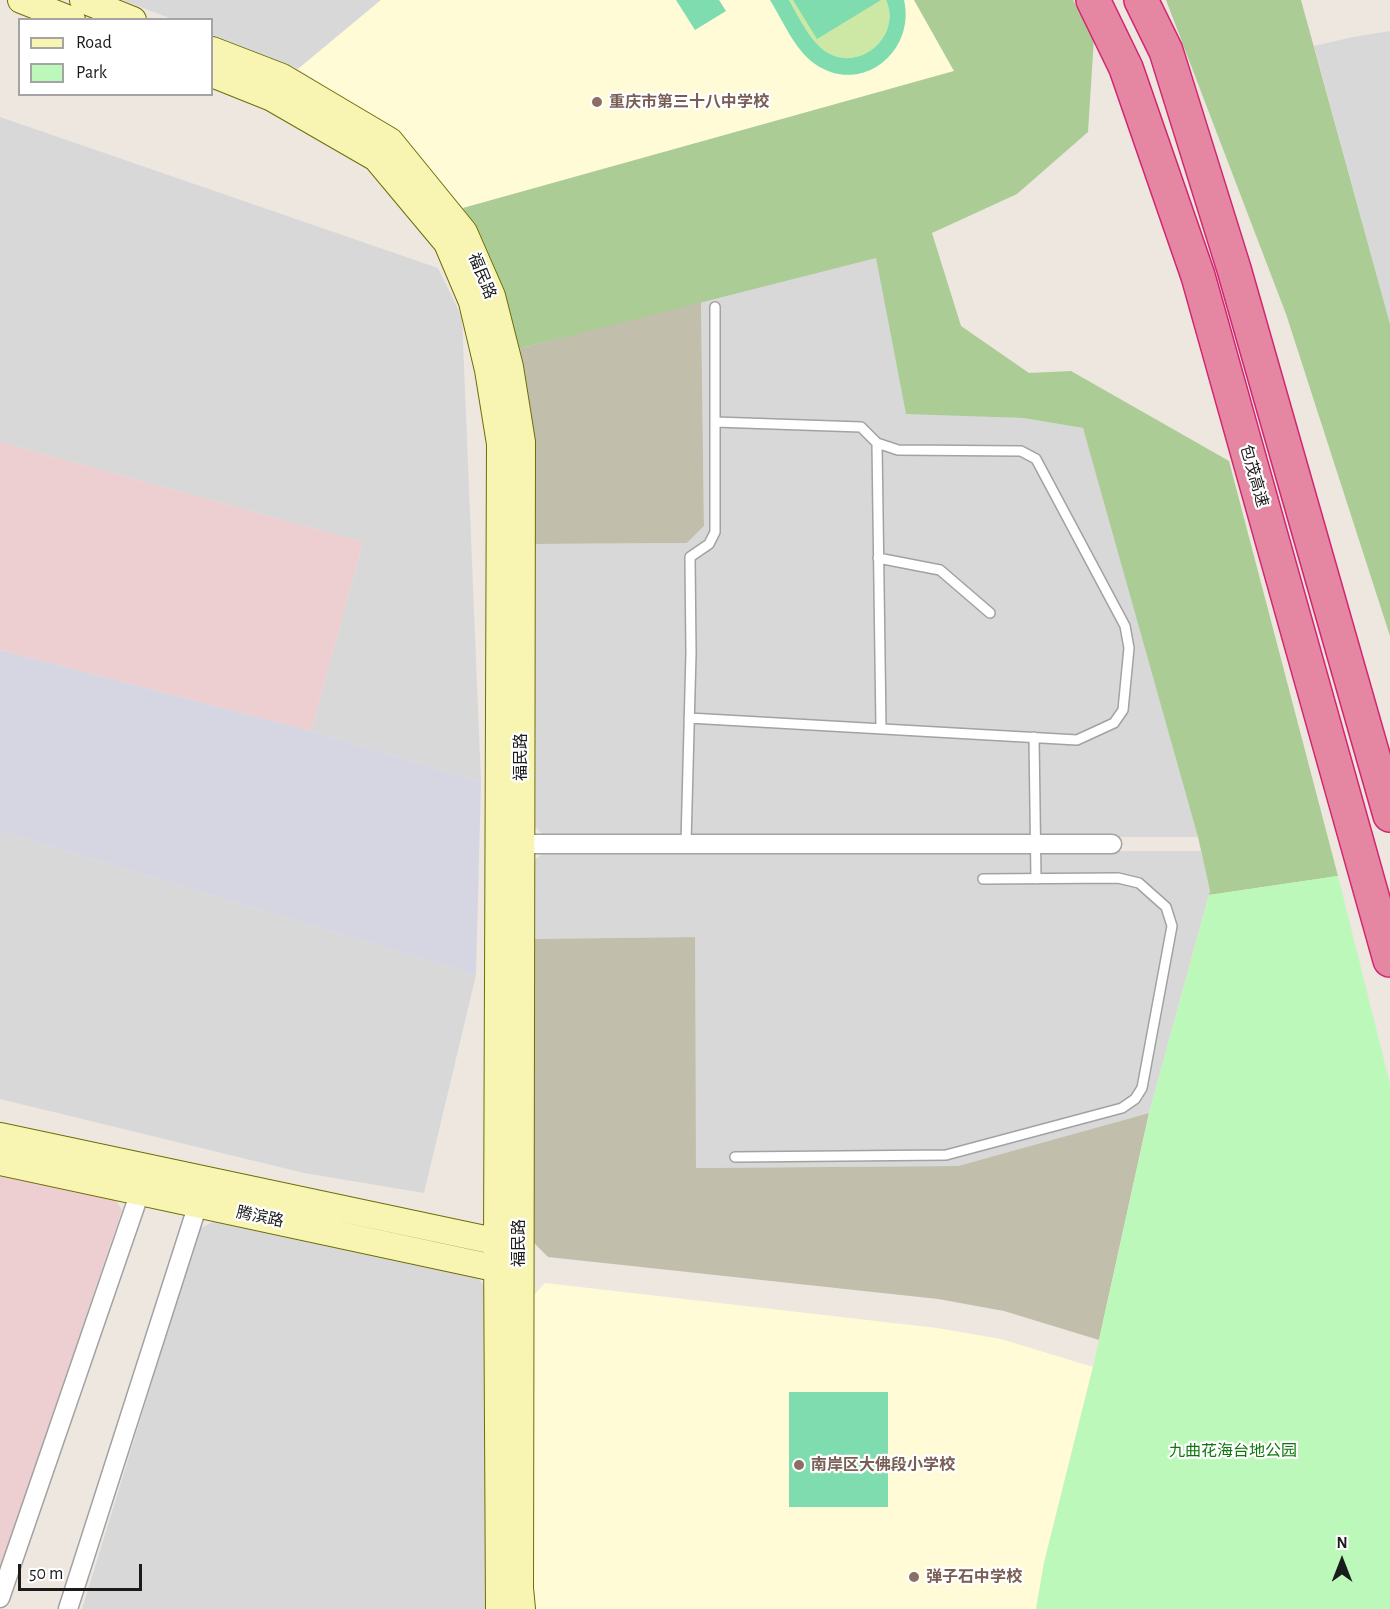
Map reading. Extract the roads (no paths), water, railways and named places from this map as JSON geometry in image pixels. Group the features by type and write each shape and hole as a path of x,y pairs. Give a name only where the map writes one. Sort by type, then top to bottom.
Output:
{"highway":[{"name":"包茂高速","path":"1094,0 1126,68 1198,276 1386,946 1390,971"},
{"path":"1141,0 1166,51 1234,269 1390,815"},
{"path":"1340,641 1390,772"}],"main road":[{"path":"21,0 67,18"},
{"path":"83,0 128,18"},
{"name":"福民路","path":"213,50 282,77 390,141 464,232 492,296 510,367 522,442 510,844 508,1270 500,1609"},
{"name":"福民路","path":"213,74 272,98 376,158 447,243 472,302 488,370 500,444 510,844"},
{"name":"腾滨路","path":"0,1136 508,1244"},
{"name":"腾滨路","path":"0,1162 508,1270"},
{"name":"福民路","path":"508,1270 522,1609"}],"street":[{"path":"510,844 1112,844"},
{"path":"0,1598 140,1192"},
{"path":"68,1609 198,1204"}],"lane":[{"path":"686,843 690,557 709,544 715,532 715,307"},
{"path":"689,718 1077,740 1114,723 1123,710 1129,648 1125,626 1110,594 1036,459 1021,451 898,450 877,443 861,427 715,422"},
{"path":"877,443 881,728"},
{"path":"878,558 940,570 990,613"},
{"path":"1034,737 1036,879"},
{"path":"735,1157 946,1155 1122,1108 1135,1099 1142,1088 1172,926 1166,907 1139,883 1118,878 984,879"}],"place":[{"name":"重庆市第三十八中学校","path":"597,102"},
{"name":"南岸区大佛段小学校","path":"799,1465"},
{"name":"弹子石中学校","path":"914,1577"}],"park label":[{"name":"九曲花海台地公园","path":"1233,1451"}]}
